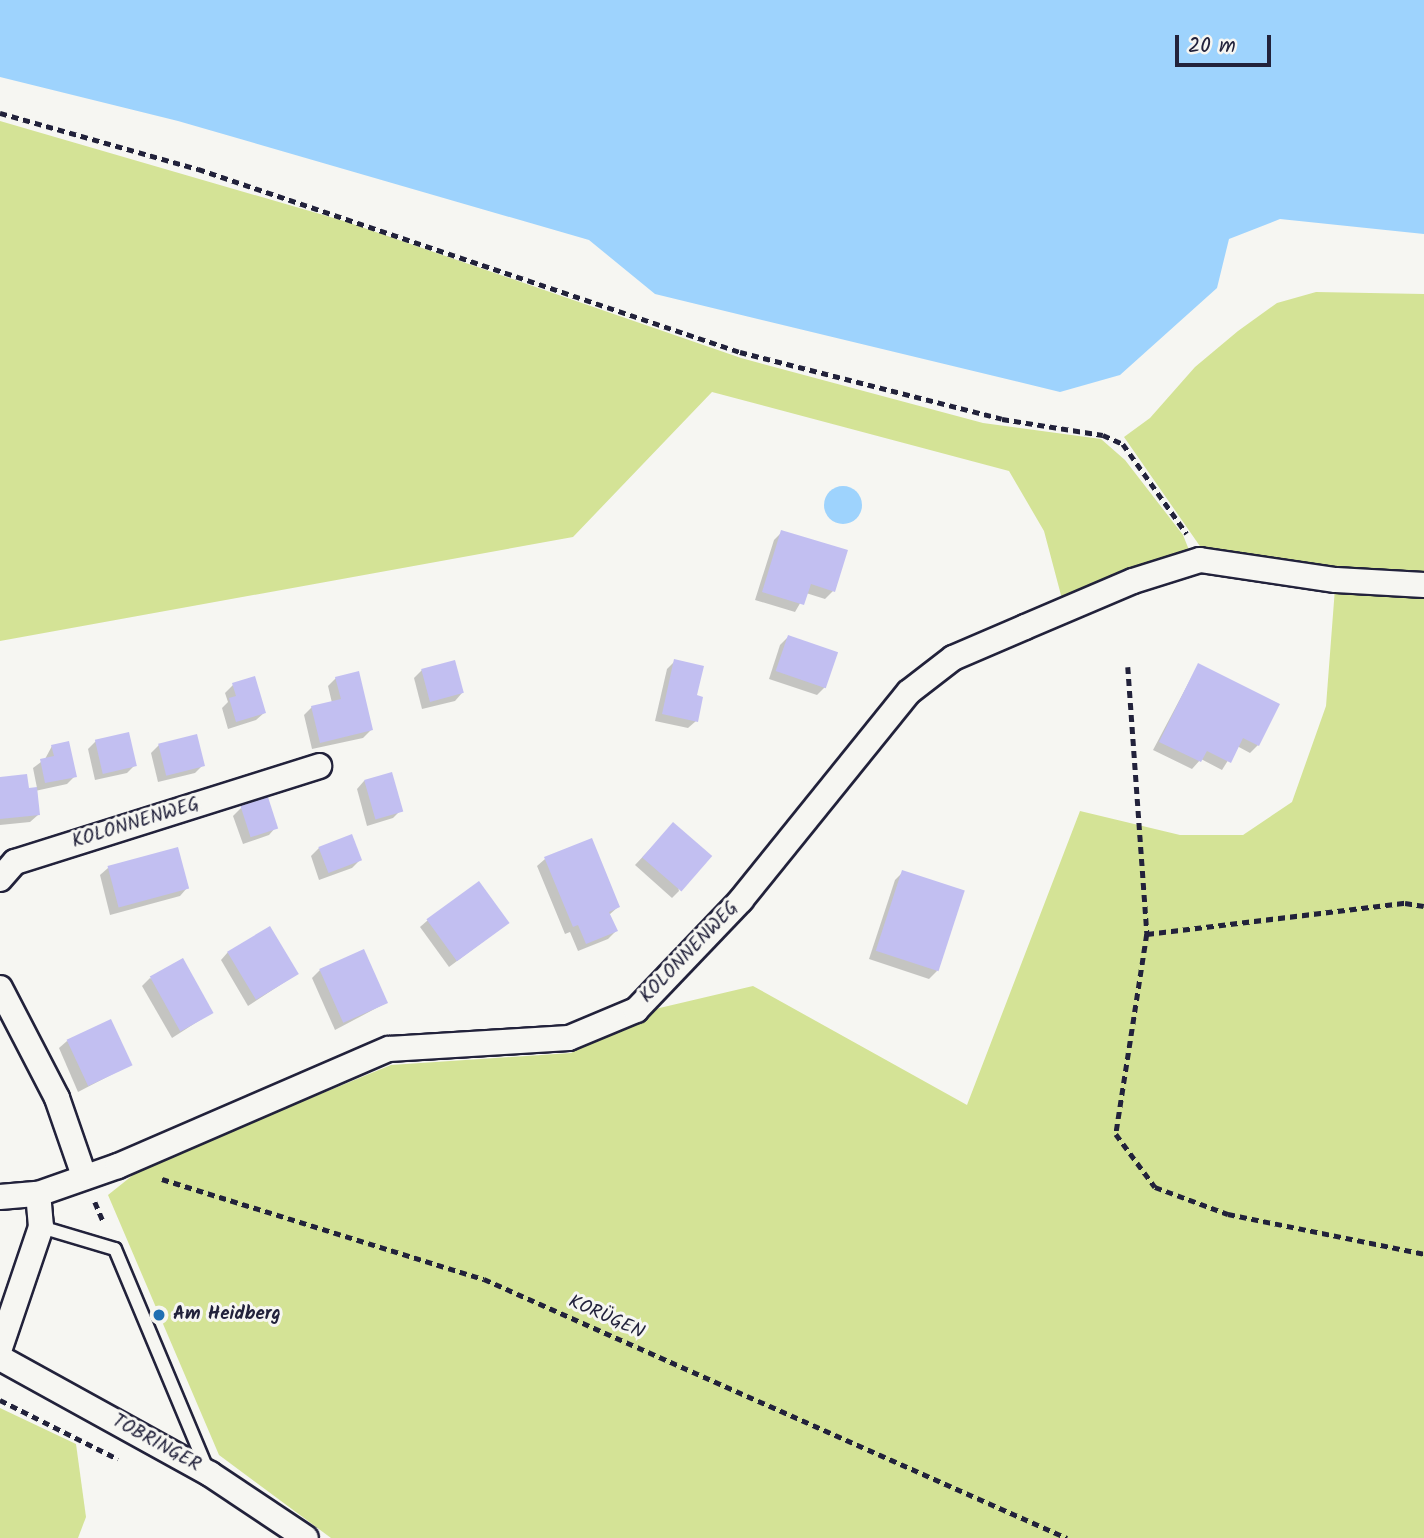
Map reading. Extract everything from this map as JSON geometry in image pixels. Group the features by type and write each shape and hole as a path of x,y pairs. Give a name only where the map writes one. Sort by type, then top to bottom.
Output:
{"street":[{"path":"1200,560 1336,580 1424,585"},
{"name":"KOLONNENWEG","path":"0,1197 37,1194 118,1166 389,1049 569,1038 636,1010 741,900 909,692 953,658 1133,581 1200,560"},
{"name":"KOLONNENWEG","path":"0,879 15,862 320,766"},
{"path":"0,988 57,1098 84,1176"},
{"path":"0,1348 41,1227 37,1194"},
{"name":"TOBRINGER","path":"0,1358 210,1474 306,1538"}],"lane":[{"path":"41,1227 115,1249 210,1474"}],"path":[{"path":"0,113 198,169 740,352 1002,419 1103,435 1123,444 1182,525 1200,560"},
{"path":"1128,667 1147,934 1115,1135 1155,1187 1228,1214 1424,1254"},
{"path":"1147,934 1405,903 1424,906"},
{"name":"KORÜGEN","path":"118,1166 484,1279 1067,1538"},
{"path":"84,1176 115,1249"},
{"path":"0,1400 122,1461"}],"green space":[{"path":"0,121 344,221 741,358 983,423 1101,439 1125,460 1183,535 1191,555 1062,599 1044,531 1009,471 712,392 573,537 0,641"},
{"path":"1316,292 1424,294 1424,578 1204,552 1124,437 1150,418 1195,367 1238,331 1277,303"},
{"path":"1335,588 1424,593 1424,1538 331,1538 219,1455 108,1195 143,1167 391,1065 571,1053 651,1010 753,986 967,1105 1080,811 1180,835 1243,835 1292,802 1326,706"},
{"path":"0,1408 76,1444 86,1517 78,1538 0,1538"}],"water":[{"path":"0,0 1424,0 1424,234 1280,219 1229,239 1217,288 1120,375 1060,392 655,294 589,240 178,121 0,77"},
{"path":"843,486 856,492 862,505 856,518 843,524 830,518 824,505 830,492"}],"building":[{"path":"781,530 848,550 835,592 811,584 804,605 762,592"},
{"path":"788,635 838,652 826,688 776,671"},
{"path":"674,659 704,666 697,695 703,697 698,722 662,714"},
{"path":"455,660 464,693 430,702 421,669"},
{"path":"1198,663 1280,704 1259,746 1243,738 1231,763 1207,751 1201,762 1159,742"},
{"path":"359,671 373,730 320,743 311,706 341,699 335,677"},
{"path":"255,676 266,713 236,722 229,698 236,696 232,683"},
{"path":"129,732 137,766 103,774 95,740"},
{"path":"197,734 205,766 166,776 158,744"},
{"path":"69,741 77,777 45,783 40,759 54,756 51,745"},
{"path":"392,772 403,811 375,819 364,780"},
{"path":"27,774 29,788 37,787 40,815 0,819 0,777"},
{"path":"268,797 278,828 251,837 240,806"},
{"path":"673,822 712,856 681,892 642,857"},
{"path":"352,834 362,860 328,873 318,847"},
{"path":"592,838 620,907 609,912 618,931 586,944 578,925 573,927 544,857"},
{"path":"178,847 189,889 119,907 107,866"},
{"path":"902,870 965,890 939,971 876,951"},
{"path":"479,881 510,923 457,961 426,919"},
{"path":"270,926 299,974 256,1000 227,952"},
{"path":"364,949 388,1003 343,1023 319,969"},
{"path":"183,958 214,1013 180,1032 150,976"},
{"path":"111,1019 133,1065 88,1086 67,1040"}],"place":[{"name":"Am Heidberg","path":"159,1315"}]}
